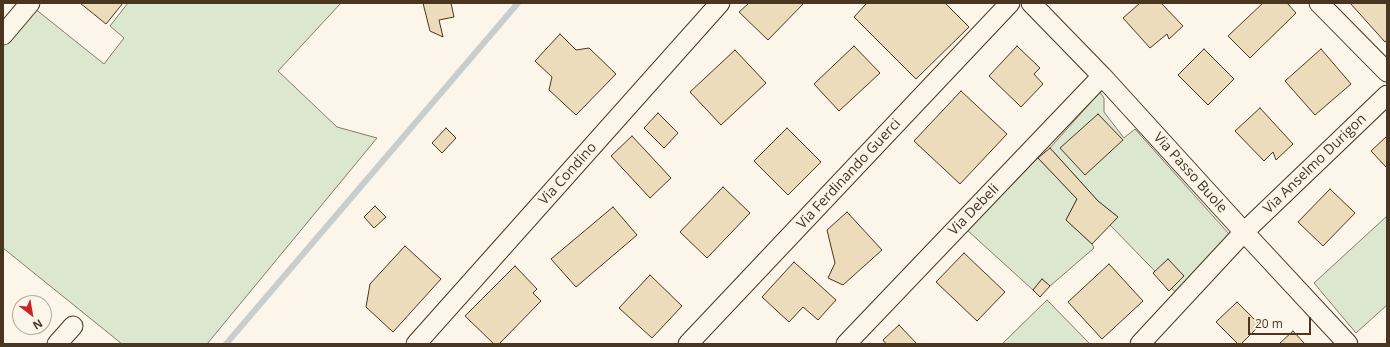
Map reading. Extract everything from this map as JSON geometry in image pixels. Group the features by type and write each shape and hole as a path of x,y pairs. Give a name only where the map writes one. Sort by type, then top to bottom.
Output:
{"street":[{"path":"3,35 30,3"},
{"name":"Via Condino","path":"416,344 720,3"},
{"name":"Via Ferdinando Guerci","path":"688,344 1010,3"},
{"name":"Via Passo Buole","path":"1031,3 1102,76 1348,344"},
{"path":"1319,3 1387,72"},
{"name":"Via Debeli","path":"846,344 1102,76"},
{"name":"Via Anselmo Durigon","path":"1140,344 1244,232 1387,95"},
{"path":"57,344 73,326"}],"green space":[{"path":"128,3 341,3 278,71 337,127 377,138 207,344 122,344 3,248 3,36 29,4 104,64 124,38 110,26"},
{"path":"1100,92 1104,98 1104,112 1124,138 1135,129 1238,244 1183,300 1110,225 1118,217 1098,201 1050,148"},
{"path":"1038,158 1077,199 1066,220 1092,244 1094,248 1050,286 1042,279 1033,290 967,230"},
{"path":"1387,216 1387,305 1356,333 1314,283"},
{"path":"1047,300 1090,344 1002,344"}],"building":[{"path":"80,3 123,3 106,24"},
{"path":"423,3 451,3 454,17 439,20 443,37 430,31"},
{"path":"749,3 804,3 768,40 739,12"},
{"path":"867,3 945,3 969,27 916,79 854,17"},
{"path":"1140,3 1161,3 1183,26 1169,39 1167,34 1150,48 1123,18"},
{"path":"1263,3 1287,3 1296,13 1250,58 1228,36"},
{"path":"1350,3 1387,3 1387,40 1385,42"},
{"path":"560,34 576,50 589,48 616,74 576,115 549,90 552,77 535,61"},
{"path":"854,46 880,73 839,111 814,84"},
{"path":"1017,46 1040,68 1034,74 1043,84 1021,107 989,76"},
{"path":"1204,49 1234,79 1208,105 1178,75"},
{"path":"1321,49 1351,84 1315,115 1285,81"},
{"path":"735,50 766,83 721,125 690,92"},
{"path":"961,91 1007,134 960,184 914,141"},
{"path":"1260,108 1293,144 1276,160 1273,152 1264,161 1235,131"},
{"path":"658,113 678,133 664,148 644,128"},
{"path":"1098,114 1123,140 1085,175 1060,148"},
{"path":"446,128 456,138 442,153 432,143"},
{"path":"787,128 821,162 788,195 754,161"},
{"path":"632,136 671,178 650,198 611,156"},
{"path":"1387,136 1387,168 1371,151"},
{"path":"1050,148 1098,201 1118,217 1092,244 1066,220 1077,199 1038,158"},
{"path":"723,187 750,213 707,258 680,232"},
{"path":"1330,189 1355,213 1323,246 1298,222"},
{"path":"375,206 386,217 374,228 364,217"},
{"path":"613,207 637,235 576,287 551,259"},
{"path":"847,212 882,250 843,285 828,278 835,263 827,230"},
{"path":"405,246 441,279 393,332 366,307 370,284"},
{"path":"964,253 1005,292 977,321 936,282"},
{"path":"1168,259 1184,276 1169,291 1153,273"},
{"path":"794,262 836,300 818,320 803,307 789,322 762,297"},
{"path":"1109,264 1143,301 1102,339 1068,302"},
{"path":"515,266 537,289 533,293 541,301 499,344 494,344 465,316"},
{"path":"650,275 682,306 652,338 619,308"},
{"path":"1042,279 1050,286 1040,297 1033,290"},
{"path":"1237,302 1260,325 1241,344 1238,344 1216,322"},
{"path":"899,325 917,344 886,344 883,340"},
{"path":"1293,331 1305,344 1279,344"}],"waterway":[{"path":"226,344 518,3"}]}
